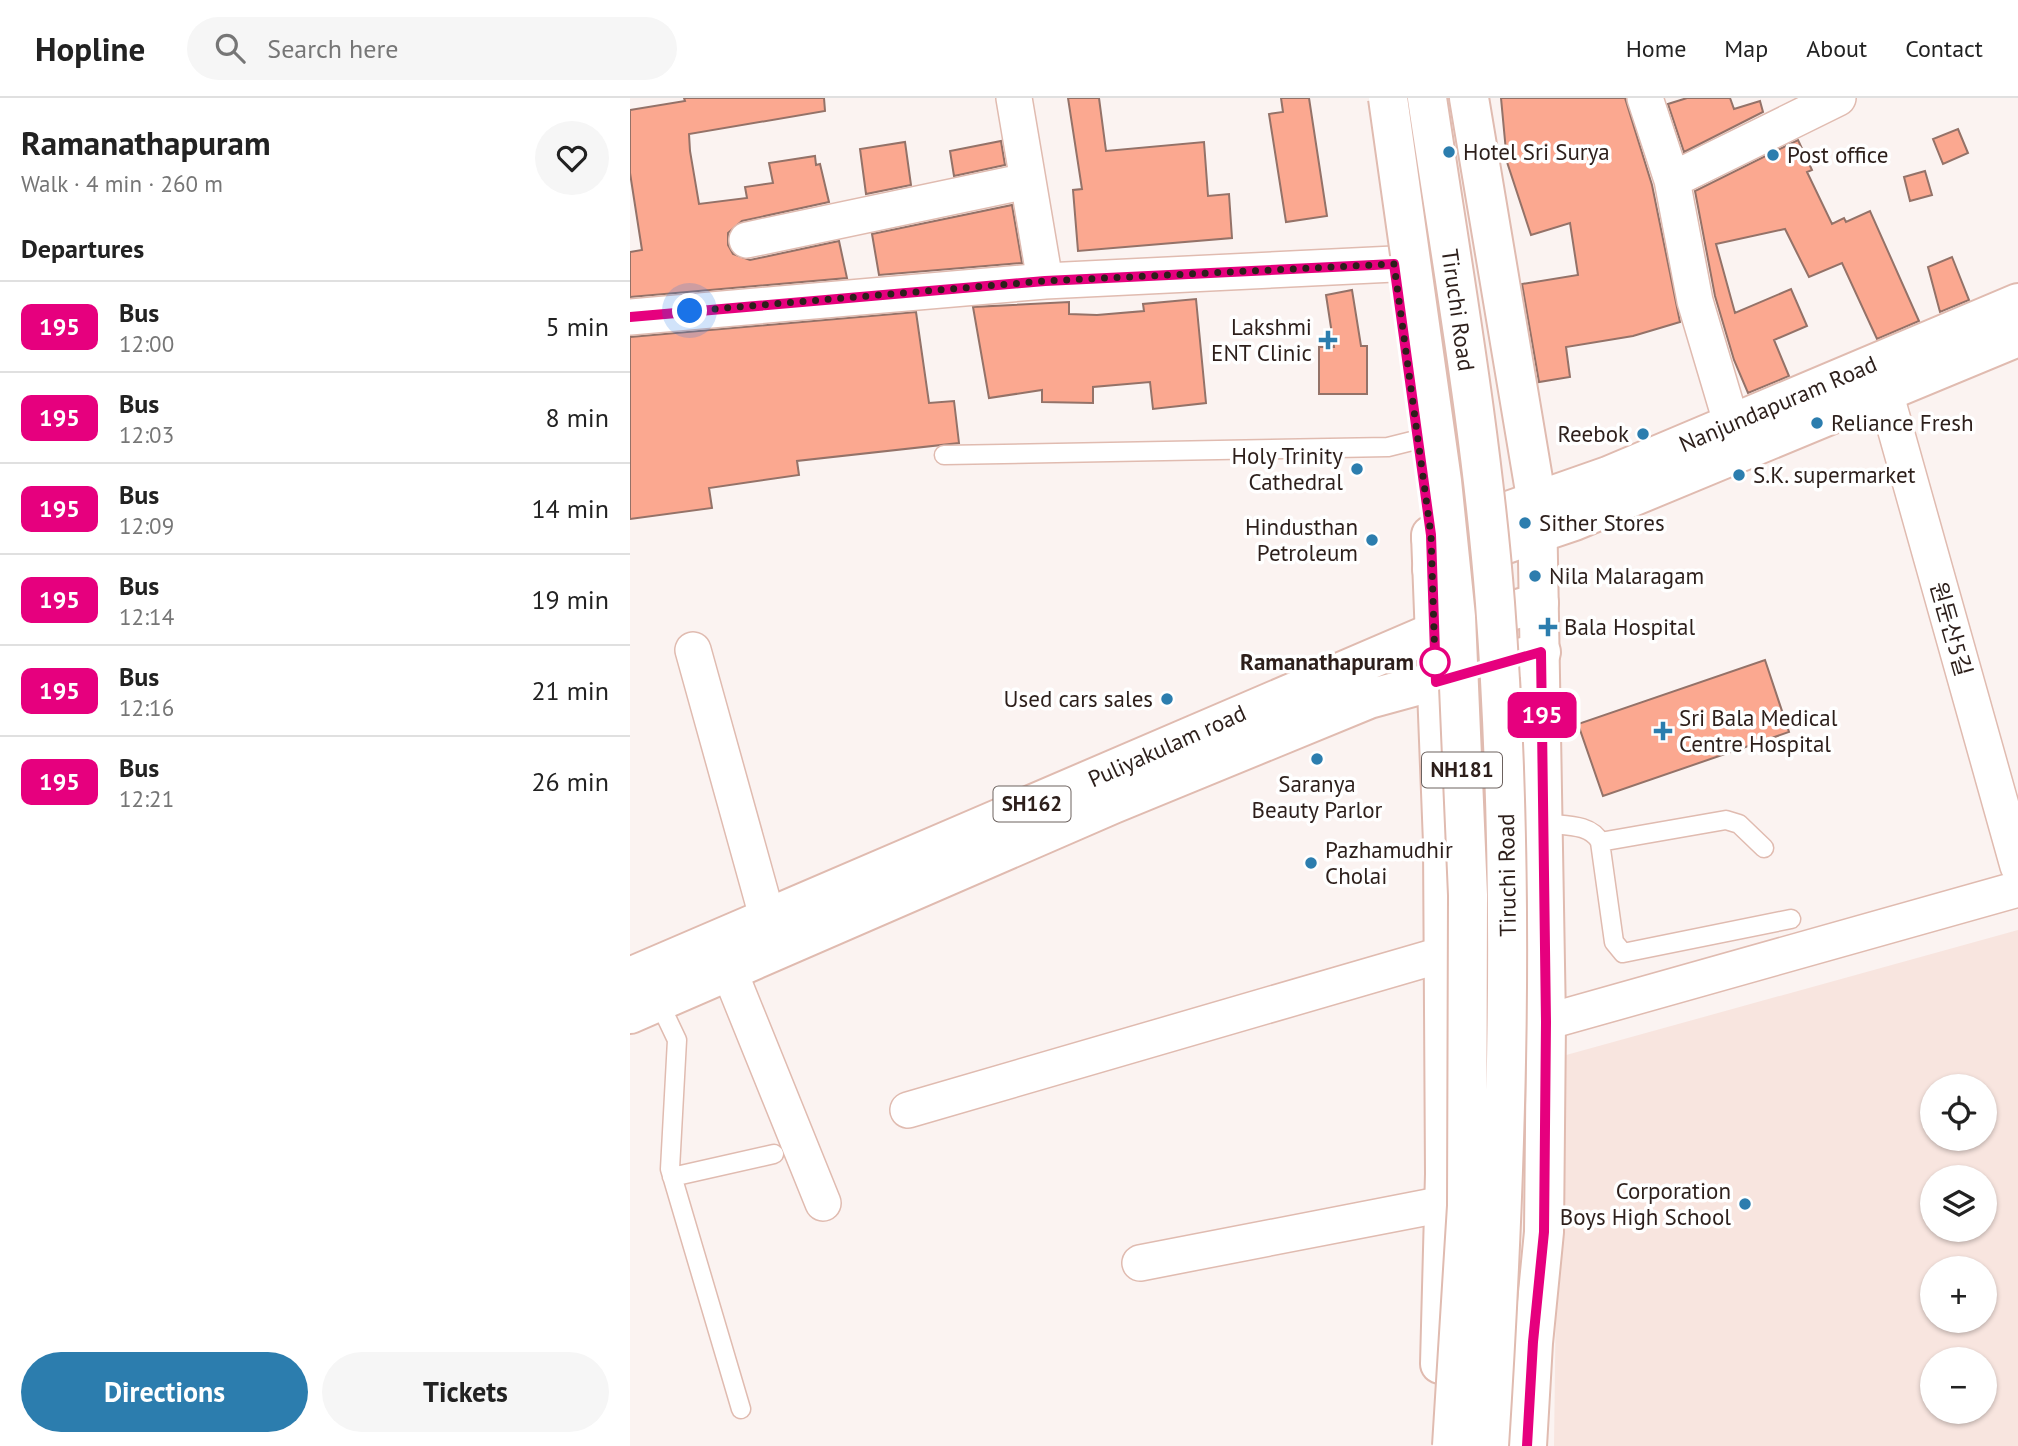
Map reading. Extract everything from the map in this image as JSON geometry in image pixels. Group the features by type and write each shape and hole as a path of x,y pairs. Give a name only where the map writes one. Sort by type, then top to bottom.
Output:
{"main road":[{"path":"1370,98 1420,439 1431,554 1443,843 1444,954 1444,1204 1435,1446"},
{"name":"Tiruchi Road","path":"1388,98 1442,481 1456,617 1468,908 1466,1206 1452,1446"},
{"name":"Tiruchi Road","path":"1427,98 1482,475 1495,603 1503,755 1509,897 1504,1206 1489,1446"},
{"path":"1469,98 1537,519 1546,1022 1544,1232 1533,1342 1527,1446"},
{"name":"Nanjundapuram Road","path":"1537,519 1731,422 1837,381 2018,303"},
{"name":"Nanjundapuram Road","path":"1537,519 1885,392 2018,337"},
{"path":"1431,554 1537,519"},
{"name":"Puliyakulam road","path":"642,991 768,920 1434,632 1539,603"},
{"name":"Puliyakulam road","path":"642,991 730,972 1177,778 1368,699 1541,652"}],"street":[{"path":"1014,98 1045,281"},
{"path":"1645,98 1672,180 1695,301 1731,422"},
{"path":"1672,180 1838,98"},
{"path":"747,240 1027,181"},
{"path":"630,317 1045,281 1394,264"},
{"name":"원둔산5길","path":"1885,392 2018,866"},
{"path":"693,650 768,920"},
{"path":"1546,1022 2018,889"},
{"path":"908,1110 1444,954"},
{"path":"730,972 823,1203"},
{"path":"1139,1263 1444,1204"}],"lane":[{"path":"944,455 1388,446 1420,439"},
{"path":"1600,842 1726,820 1739,824 1764,848"},
{"path":"1544,823 1589,829 1600,842 1614,942 1623,953 1791,919"},
{"path":"642,991 677,1040 670,1160 672,1177 741,1409"},
{"path":"672,1177 774,1154"}],"shaded area":[{"name":"Corporation Boys High School","path":"2018,930 2018,1446 1554,1446 1559,1057"}],"building":[{"path":"684,98 824,98 825,111 689,134 690,151 699,204 747,198 745,187 773,183 769,163 815,156 816,165 820,164 829,202 742,221 728,233 728,245 733,254 750,260 839,241 847,278 630,297 630,252 642,250 630,173 630,110 685,101"},
{"path":"1068,98 1099,98 1106,151 1204,142 1208,196 1229,194 1232,238 1078,251 1073,190 1082,189"},
{"path":"1281,98 1309,98 1327,216 1286,222 1269,114 1283,112"},
{"path":"1501,98 1625,98 1652,185 1680,322 1633,336 1566,347 1570,377 1539,382 1522,284 1578,275 1570,223 1531,235 1507,162"},
{"path":"1687,98 1730,98 1734,109 1760,101 1763,112 1684,152 1668,104"},
{"path":"1958,129 1968,153 1943,164 1933,139"},
{"path":"1798,140 1812,170 1807,172 1832,224 1844,218 1846,222 1870,211 1919,321 1877,339 1842,263 1809,277 1785,229 1716,244 1735,313 1791,289 1807,326 1774,340 1789,376 1748,393 1734,360 1715,296 1695,191"},
{"path":"1001,141 1005,165 954,176 950,151"},
{"path":"905,142 911,185 866,194 860,149"},
{"path":"1925,171 1932,195 1910,201 1904,177"},
{"path":"1012,205 1022,263 879,275 872,234"},
{"path":"1952,257 1969,300 1940,312 1928,267"},
{"path":"1352,290 1361,346 1367,346 1367,394 1319,394 1319,347 1334,347 1326,295"},
{"path":"1196,299 1206,403 1153,409 1150,382 1093,387 1093,403 1042,402 1042,390 989,398 973,307 1069,302 1069,314 1097,315 1144,311 1143,304"},
{"path":"916,312 929,403 954,401 959,443 797,461 799,475 709,488 712,508 630,519 630,337"},
{"path":"1765,660 1789,732 1603,796 1578,724"}],"bus line":[{"name":"195","path":"630,317 1045,281 1394,264 1431,535 1436,682 1541,652 1546,1022 1544,1232 1533,1342 1527,1446"}],"place":[{"name":"Hotel Sri Surya","path":"1449,152"},
{"name":"Post office","path":"1773,155"},
{"name":"Lakshmi ENT Clinic","path":"1328,340"},
{"name":"Reliance Fresh","path":"1817,423"},
{"name":"Reebok","path":"1643,434"},
{"name":"Holy Trinity Cathedral","path":"1357,469"},
{"name":"S.K. supermarket","path":"1739,475"},
{"name":"Sither Stores","path":"1525,523"},
{"name":"Hindusthan Petroleum","path":"1372,540"},
{"name":"Nila Malaragam","path":"1535,576"},
{"name":"Bala Hospital","path":"1548,627"},
{"name":"Ramanathapuram","path":"1435,662"},
{"name":"Used cars sales","path":"1167,699"},
{"name":"Sri Bala Medical Centre Hospital","path":"1663,731"},
{"name":"Saranya Beauty Parlor","path":"1317,759"},
{"name":"Pazhamudhir Cholai","path":"1311,863"},
{"name":"Corporation Boys High School","path":"1745,1204"}],"route":[{"path":"690,311 1045,281 1394,264 1431,535 1435,662"}]}
